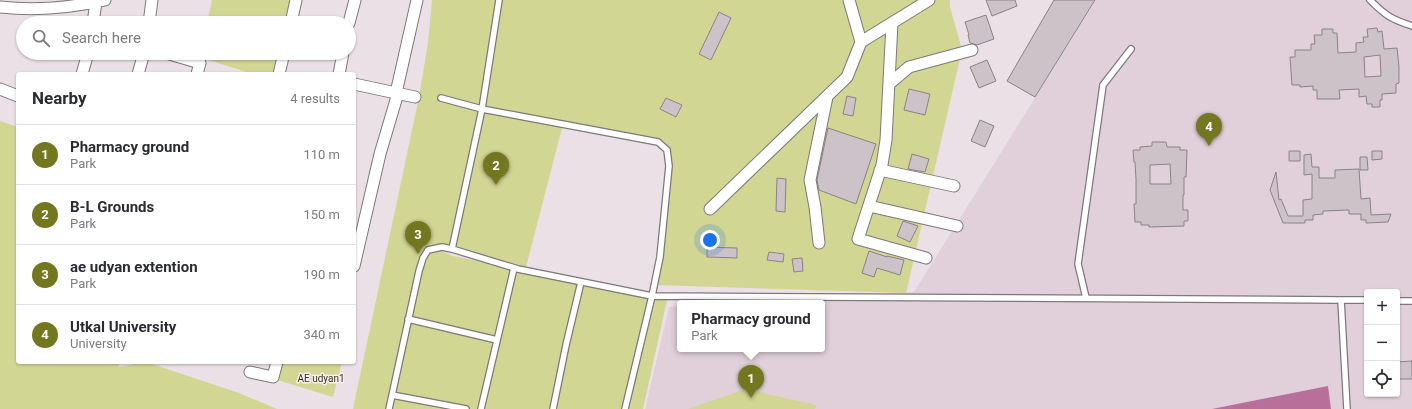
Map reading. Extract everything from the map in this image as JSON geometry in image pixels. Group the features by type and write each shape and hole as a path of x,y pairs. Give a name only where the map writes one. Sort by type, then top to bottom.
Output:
{"street":[{"path":"150,16 152,0"},
{"path":"293,16 296,0"},
{"path":"351,16 355,0"},
{"path":"356,257 380,154 397,93 417,0"},
{"path":"849,0 861,42"},
{"path":"710,209 847,77 861,42 929,0"},
{"path":"0,7 22,10 53,9 100,1 95,16"},
{"path":"892,23 886,140 880,170 858,239 926,258"},
{"path":"889,84 909,67 972,50"},
{"path":"83,72 86,60"},
{"path":"139,72 142,60"},
{"path":"190,60 200,63 198,72"},
{"path":"279,72 282,60"},
{"path":"339,72 342,60"},
{"path":"356,84 415,97"},
{"path":"0,89 16,95"},
{"path":"819,243 810,180 827,97"},
{"path":"880,170 954,186"},
{"path":"869,206 957,226"},
{"path":"250,372 273,377 276,364"}],"lane":[{"path":"452,250 482,109 499,0"},
{"path":"1370,0 1391,19 1412,26"},
{"path":"1086,298 1078,264 1103,86 1131,49"},
{"path":"441,98 482,109 658,142 667,150 669,166 660,256 652,296 624,409"},
{"path":"389,409 408,319 423,258 428,250 442,247 514,268 652,296 1364,300"},
{"path":"481,409 514,268"},
{"path":"553,409 581,282"},
{"path":"1341,300 1347,409"},
{"path":"1400,301 1412,301"},
{"path":"408,319 497,340"},
{"path":"392,395 466,409"}],"shaded area":[{"path":"1096,0 1412,0 1412,409 645,409 669,307 677,306 677,352 825,352 825,300 785,300 914,292"},
{"path":"1328,386 1331,409 1212,409 1227,406"}],"green space":[{"path":"212,0 291,0 288,16 209,16"},
{"path":"432,0 950,0 950,7 962,50 906,293 654,285 660,256 668,150 658,142 563,124 526,267 514,268 435,247 453,256 667,300 643,409 353,409 419,97 428,43"},
{"path":"209,60 277,60 274,72 247,72"},
{"path":"0,121 16,126 16,364 118,364 119,367 135,364 152,364 239,393 277,409 0,409"},
{"name":"AE udyan1","path":"278,364 341,364 333,397 274,379"},
{"path":"746,389 816,405 815,409 688,409"}],"building":[{"path":"986,0 1015,0 1017,6 992,16"},
{"path":"1054,0 1095,0 1035,97 1007,81"},
{"path":"719,12 731,18 711,60 699,54"},
{"path":"986,15 994,39 977,45 970,43 965,22"},
{"path":"1377,28 1378,32 1382,31 1384,49 1397,48 1399,83 1396,84 1396,93 1382,94 1380,107 1372,107 1372,104 1367,104 1366,96 1359,97 1359,89 1339,90 1340,99 1317,99 1317,90 1313,90 1313,86 1300,87 1300,85 1292,85 1290,57 1295,57 1295,50 1311,50 1311,44 1315,44 1314,35 1322,35 1322,29 1333,29 1333,33 1337,33 1338,53 1356,52 1356,43 1364,42 1363,37 1368,37 1367,29","holes":["1380,55 1381,76 1365,77 1364,57"]},
{"path":"987,60 996,81 979,88 970,67"},
{"path":"909,89 930,94 925,115 904,110"},
{"path":"847,96 856,98 853,116 843,114"},
{"path":"666,98 682,105 676,117 660,109"},
{"path":"980,120 994,126 985,147 971,141"},
{"path":"828,128 876,144 856,204 819,190 817,180"},
{"path":"1152,142 1166,142 1167,147 1180,147 1180,150 1187,150 1183,210 1188,210 1188,221 1184,221 1184,226 1149,227 1149,225 1141,225 1141,222 1135,222 1134,204 1136,204 1136,179 1133,150 1140,150 1140,147 1152,146","holes":["1170,164 1171,184 1150,184 1150,165"]},
{"path":"1289,151 1300,151 1300,161 1289,161"},
{"path":"1372,151 1382,151 1382,159 1372,160"},
{"path":"912,154 929,159 925,172 908,169"},
{"path":"1311,154 1312,167 1319,167 1319,178 1335,178 1335,170 1359,169 1361,199 1370,198 1371,215 1391,214 1388,222 1366,223 1366,220 1361,220 1361,214 1349,214 1349,210 1323,211 1323,214 1313,215 1313,220 1305,220 1305,223 1283,223 1270,190 1276,172 1279,200 1281,199 1288,216 1303,216 1303,200 1312,199 1312,174 1304,175 1304,155"},
{"path":"1360,157 1367,157 1368,170 1360,170"},
{"path":"777,178 786,179 785,212 776,211"},
{"path":"903,221 918,226 910,242 897,236"},
{"path":"707,247 737,248 737,258 707,257"},
{"path":"869,251 887,257 904,260 900,275 877,268 874,277 862,273"},
{"path":"769,252 784,254 783,262 767,260"},
{"path":"802,258 803,271 794,272 792,259"},
{"path":"1412,361 1412,379 1400,379 1400,362"}],"place":[{"name":"Utkal University","path":"1209,146"},
{"name":"B-L Grounds","path":"496,185"},
{"name":"ae udyan extention","path":"418,254"},
{"name":"Pharmacy ground","path":"751,398"}]}
